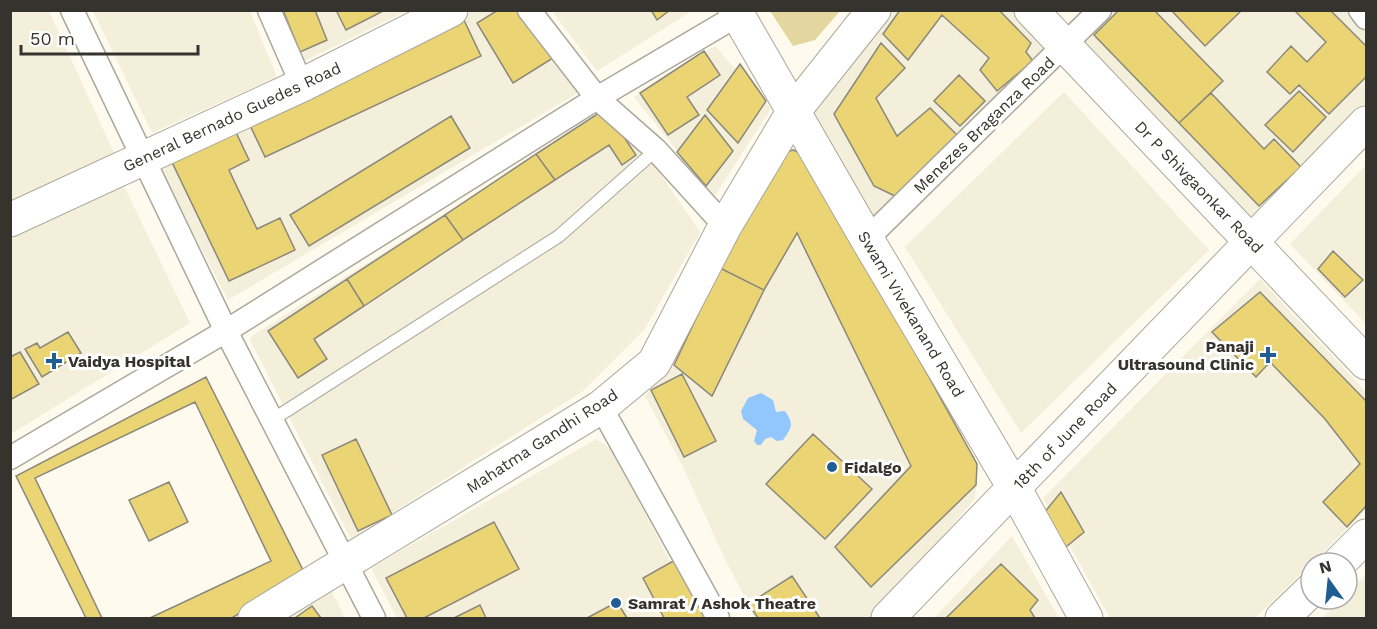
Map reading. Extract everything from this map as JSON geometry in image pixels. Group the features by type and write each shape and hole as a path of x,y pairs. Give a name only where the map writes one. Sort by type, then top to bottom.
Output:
{"street":[{"path":"72,10 226,331 374,618"},
{"path":"269,10 302,86"},
{"name":"General Bernado Guedes Road","path":"10,220 302,86 451,10"},
{"path":"529,10 597,98 657,150 725,226"},
{"name":"Mahatma Gandhi Road","path":"255,618 602,407 654,363 725,226 793,112 874,10"},
{"name":"Dr P Shivgaonkar Road","path":"1031,10 1366,363"},
{"name":"Menezes Braganza Road","path":"867,239 1100,10"},
{"path":"1360,10 1366,18"},
{"path":"10,458 226,331 736,13"},
{"name":"Swami Vivekanand Road","path":"736,13 1015,489 1086,618"},
{"name":"18th of June Road","path":"888,618 1366,123"},
{"path":"602,407 718,618"},
{"path":"1351,551 1366,536"},
{"path":"1282,618 1299,602"}],"lane":[{"path":"272,420 559,236 657,150"}],"shaded area":[{"path":"10,11 49,11 115,155 10,203"},
{"path":"93,11 250,11 277,77 152,133"},
{"path":"283,11 407,11 304,61"},
{"path":"473,11 522,11 578,93 228,300 157,163"},
{"path":"552,11 692,11 597,71"},
{"path":"770,11 840,11 815,40 793,46"},
{"path":"886,11 1014,11 1052,48 875,223 809,109"},
{"path":"1111,11 1353,11 1366,24 1366,111 1254,221 1077,44"},
{"path":"715,46 771,109 714,197 634,97"},
{"path":"1064,92 1209,250 1021,433 905,247"},
{"path":"614,106 700,232 645,329 583,391 351,539 249,338"},
{"path":"782,146 813,152 893,315 978,465 975,499 872,618 755,618 684,469 645,396 665,372"},
{"path":"1366,165 1366,324 1290,244"},
{"path":"124,186 190,323 11,434 11,239"},
{"path":"1260,279 1366,392 1366,510 1324,551 1299,551 1299,575 1255,618 1110,618 1043,498"},
{"path":"596,439 611,449 700,618 397,618 371,568"},
{"path":"1012,536 1059,618 934,618"},
{"path":"1366,575 1366,618 1322,618 1329,611 1359,611 1359,582"},
{"path":"330,588 345,618 286,618"}],"water":[{"path":"761,393 773,400 776,412 785,411 791,426 783,440 777,441 771,437 765,439 761,445 757,445 754,441 757,430 743,419 741,411 748,398"}],"building":[{"path":"283,10 315,10 327,40 300,52"},
{"path":"336,10 385,10 346,30"},
{"path":"498,10 523,10 553,58 513,83 477,23"},
{"path":"651,10 670,10 657,20"},
{"path":"900,10 999,10 1031,43 1026,52 1033,61 997,91 980,70 989,58 942,15 908,60 883,34"},
{"path":"1119,10 1154,10 1223,81 1179,123 1094,35"},
{"path":"1171,10 1242,10 1205,46"},
{"path":"1294,10 1330,10 1366,46 1366,77 1329,114 1299,85 1290,94 1267,72 1291,46 1307,62 1326,42"},
{"path":"462,16 481,56 265,157 246,117"},
{"path":"881,43 905,68 876,98 897,136 930,108 957,135 897,197 874,186 834,114"},
{"path":"704,51 720,75 687,97 699,115 668,135 640,93"},
{"path":"740,64 766,101 738,143 707,110"},
{"path":"959,75 985,101 960,126 934,101"},
{"path":"1299,91 1326,117 1293,152 1265,125"},
{"path":"1211,93 1264,149 1274,139 1301,167 1259,206 1179,123"},
{"path":"605,109 636,155 622,165 609,145 555,180 536,154"},
{"path":"705,115 733,151 706,186 677,152"},
{"path":"451,116 470,148 309,246 290,215"},
{"path":"234,128 249,160 229,170 257,229 280,218 295,250 229,281 170,158"},
{"path":"793,150 812,158 884,296 977,464 976,485 871,587 835,547 911,466 797,233 764,290 720,268 779,154"},
{"path":"536,154 555,180 463,240 445,215"},
{"path":"445,215 463,240 364,306 347,279"},
{"path":"1333,251 1363,280 1345,297 1318,269"},
{"path":"720,268 764,290 712,396 674,365"},
{"path":"347,279 364,306 314,339 327,359 298,378 268,331"},
{"path":"1260,292 1366,401 1366,506 1347,527 1323,502 1360,464 1325,419 1270,362 1256,377 1212,332"},
{"path":"68,332 81,353 42,377 25,349 37,343 40,348"},
{"path":"20,352 39,384 10,400 10,357"},
{"path":"682,374 716,441 684,457 651,390"},
{"path":"206,377 304,572 232,618 86,618 16,476"},
{"path":"195,402 271,561 150,618 102,618 35,478","holes":["169,482 188,522 149,541 129,500"]},
{"path":"813,434 872,489 825,539 766,484"},
{"path":"356,439 392,515 358,531 322,455"},
{"path":"1061,492 1084,532 1066,547 1044,513"},
{"path":"494,522 519,569 424,618 407,618 386,578"},
{"path":"675,560 705,618 664,618 643,578"},
{"path":"1001,564 1038,600 1030,610 1035,618 946,618"},
{"path":"792,576 820,618 758,618 748,604"},
{"path":"617,602 627,618 587,618"},
{"path":"480,605 486,618 454,618"},
{"path":"312,606 321,618 295,618"}],"place":[{"name":"Panaji Ultrasound Clinic","path":"1268,355"},
{"name":"Vaidya Hospital","path":"54,361"},
{"name":"Fidalgo","path":"832,467"},
{"name":"Samrat / Ashok Theatre","path":"616,603"}]}
